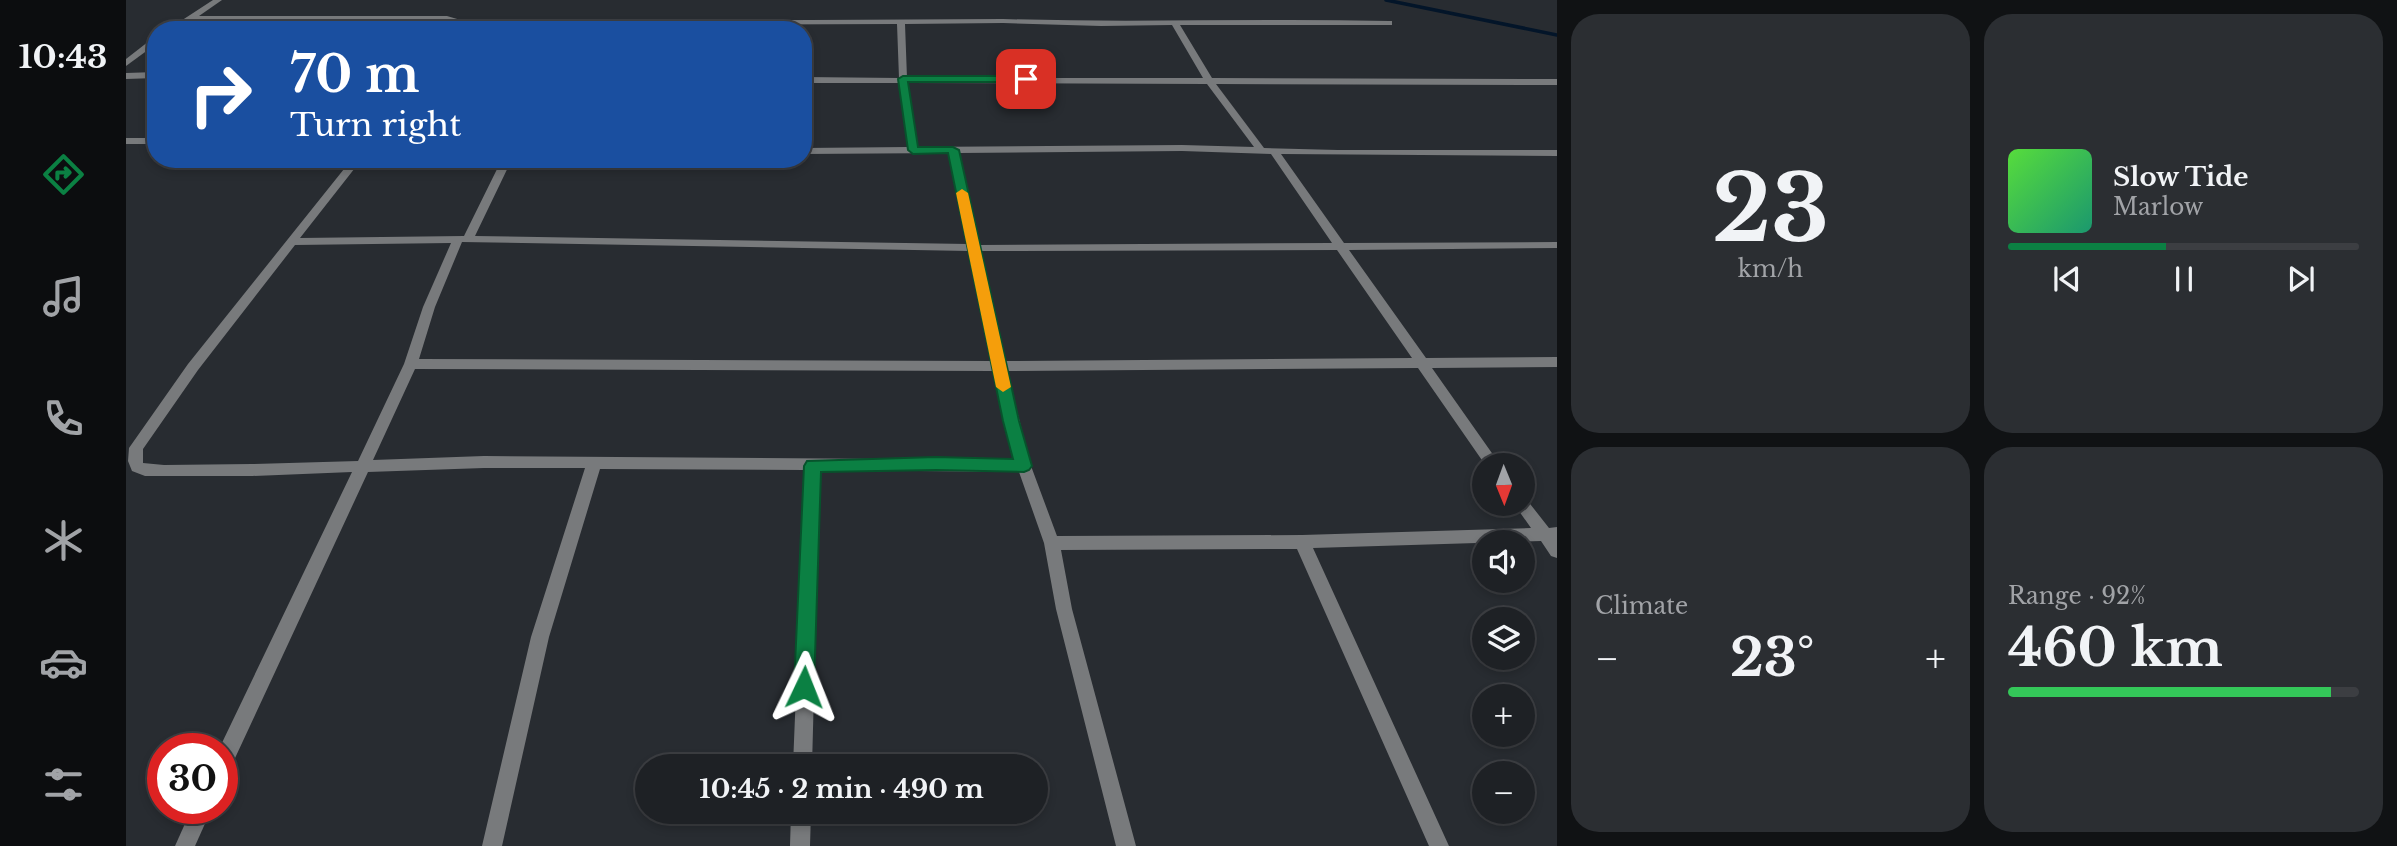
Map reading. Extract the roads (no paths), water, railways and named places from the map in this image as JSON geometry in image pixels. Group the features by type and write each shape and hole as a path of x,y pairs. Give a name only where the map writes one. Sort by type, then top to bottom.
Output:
{"street":[{"path":"184,21 218,0"},
{"path":"189,18 447,18 460,21"},
{"path":"1174,22 1210,82 1260,149"},
{"path":"812,23 1390,23"},
{"path":"901,23 903,79 913,150"},
{"path":"126,63 147,47"},
{"path":"126,76 147,75"},
{"path":"812,80 1557,82"},
{"path":"126,141 147,141"},
{"path":"812,152 1260,149 1557,153"},
{"path":"953,150 999,366 1024,466 1052,543 1064,609 1126,846"},
{"path":"1274,151 1485,453"},
{"path":"350,168 192,367 136,448 137,467 164,471 362,468 484,462 751,463 813,466 936,463 1024,466"},
{"path":"237,733 411,364 429,307 502,168"},
{"path":"290,242 463,239 975,248 1557,245"},
{"path":"411,364 999,366 1557,362"},
{"path":"492,846 540,637 594,463"},
{"path":"802,754 813,466"},
{"path":"1534,516 1551,534 1557,551"},
{"path":"1052,543 1302,542 1551,534"},
{"path":"1302,542 1438,846"},
{"path":"185,846 195,824"},
{"path":"800,846 801,824"}],"waterway":[{"path":"1386,0 1557,35"}]}
